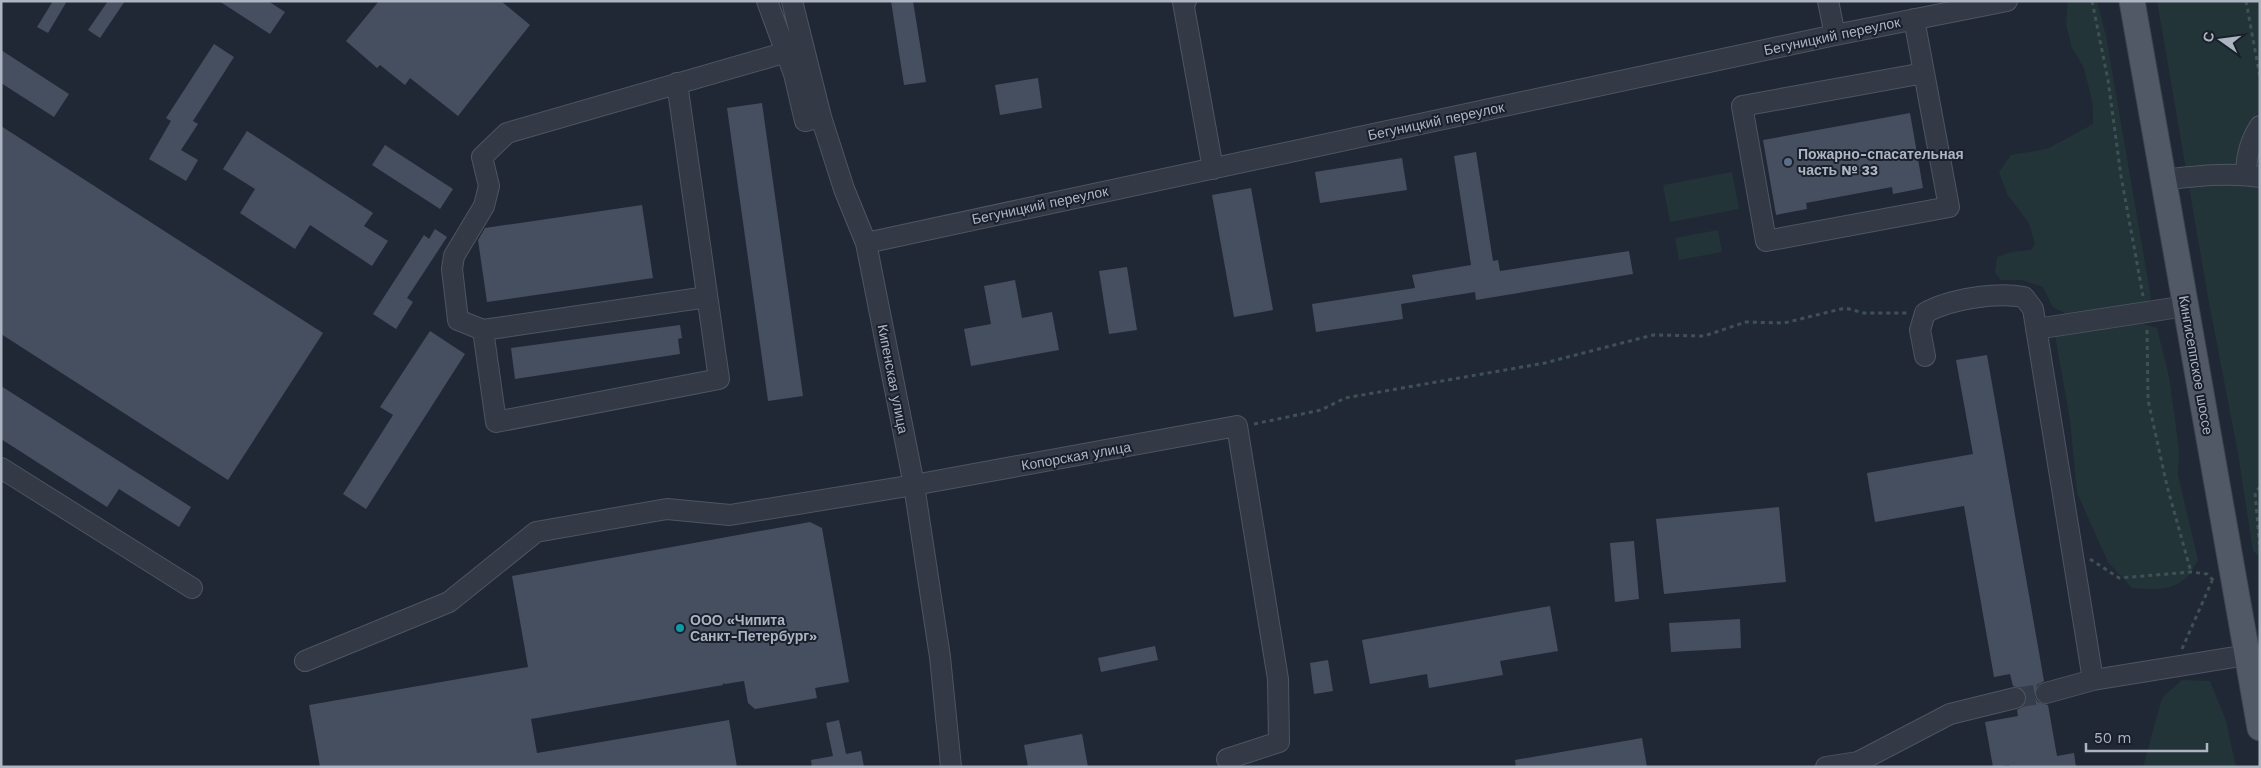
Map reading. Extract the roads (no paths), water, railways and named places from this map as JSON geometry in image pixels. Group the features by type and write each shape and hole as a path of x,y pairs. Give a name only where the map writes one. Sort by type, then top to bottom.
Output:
{"main road":[{"name":"Кингисеппское шоссе","path":"2132,1 2260,728"}],"street":[{"path":"767,1 787,52 805,121 821,117"},
{"name":"Кипенская улица","path":"792,1 821,117 844,189 866,243 914,485 940,657 951,767"},
{"path":"1186,1 1183,2 1213,169"},
{"path":"1828,1 1835,35"},
{"name":"Бегуницкий переулок","path":"866,243 1835,35 2007,1"},
{"path":"1914,19 1949,207 1766,241 1742,106 1924,73"},
{"path":"707,297 483,330 458,320 452,269 454,256 484,206 489,186 482,157 507,133 787,52"},
{"path":"483,330 496,422 719,379 677,83"},
{"path":"2164,180 2199,175 2253,176 2246,162 2260,126"},
{"path":"1925,356 1920,330 1925,313 1939,305 2007,294 2024,297 2033,309 2093,680"},
{"path":"2036,329 2186,306"},
{"name":"Копорская улица","path":"305,661 449,602 536,532 667,509 730,515 914,485 1237,426 1278,679 1279,742 1227,759"},
{"path":"1,468 192,588"},
{"path":"2046,693 2093,680 2247,655"},
{"path":"1826,767 1858,762 1950,714 2015,698"}],"tunnel":[{"path":"2015,698 2046,693"}],"place":[{"name":"Пожарно-спасательная часть № 33","path":"1788,162"},
{"name":"ООО «Чипита Санкт-Петербург»","path":"680,628"}]}
